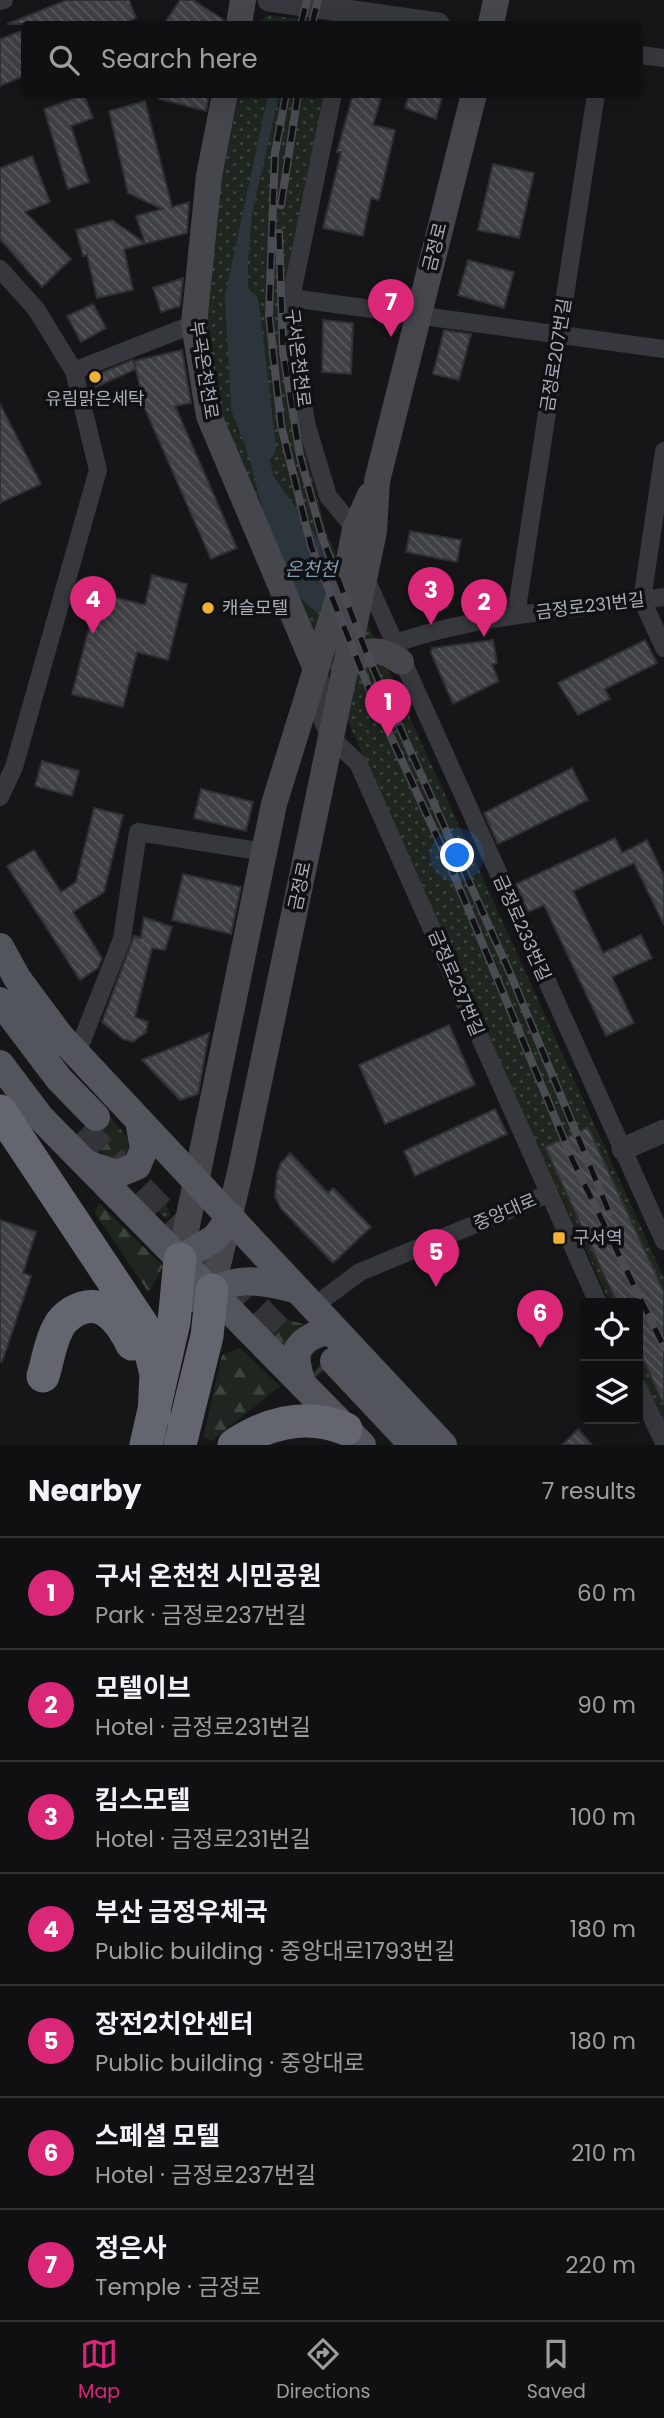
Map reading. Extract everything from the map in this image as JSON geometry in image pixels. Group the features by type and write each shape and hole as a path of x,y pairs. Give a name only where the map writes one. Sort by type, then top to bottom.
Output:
{"highway":[{"path":"0,1108 145,1329 156,1374 150,1430"},
{"path":"150,1430 174,1322 180,1259"},
{"path":"180,1445 207,1336 212,1290"},
{"path":"43,1376 57,1330 64,1319 83,1308 103,1308 121,1323 150,1389 150,1430"},
{"path":"234,1445 264,1429 290,1421 318,1420 354,1437"}],"main road":[{"path":"240,21 243,0"},
{"path":"492,21 496,0"},
{"name":"부곡온천천로","path":"224,98 209,176 194,324 209,416 317,665"},
{"name":"금정로","path":"212,1290 231,1217 344,669 358,579 355,529 377,481 473,98"},
{"name":"금정로","path":"180,1259 274,804 317,665 358,579 374,530 377,481"},
{"path":"344,669 372,650 397,653"},
{"path":"0,947 17,978 77,1053 306,1298 325,1363 354,1437"},
{"path":"0,1001 89,1123 47,1092 0,1030"},
{"path":"0,1065 40,1117 212,1290 325,1363 443,1445"},
{"path":"0,1108 84,1163 110,1173 133,1170 140,1163 144,1153 139,1121"},
{"path":"180,1259 215,1238 231,1217"},
{"path":"174,1322 212,1290 242,1281 306,1298"},
{"path":"325,1363 388,1445"},
{"path":"325,1363 412,1445"}],"street":[{"path":"272,1 417,21"},
{"path":"643,55 664,58"},
{"name":"구서온천천로","path":"332,98 291,298 300,388 307,426 328,496 355,529"},
{"name":"금정로207번길","path":"516,615 595,98"},
{"path":"0,269 36,309 74,371 98,470 14,767 0,797"},
{"path":"291,298 664,349"},
{"path":"74,371 194,324"},
{"path":"664,450 642,600 664,648"},
{"name":"금정로233번길","path":"358,579 397,653 664,1241"},
{"name":"금정로231번길","path":"397,653 422,634 516,615 664,597"},
{"path":"317,665 325,689 321,714 331,736"},
{"name":"금정로237번길","path":"331,736 358,763 596,1298"},
{"path":"77,1053 122,939 138,832 264,852"},
{"path":"623,1149 664,1131"},
{"name":"중앙대로","path":"306,1298 360,1272 548,1194"},
{"path":"643,1398 664,1443"}],"green space":[{"path":"267,15 314,21 260,21"},
{"path":"238,98 328,98 289,327 305,451 327,534 664,1278 664,1423 643,1376 643,1298 608,1298 461,978 273,551 215,406 204,345 213,219"},
{"path":"107,1113 127,1137 129,1151 121,1160 112,1159 81,1140 90,1135"},
{"path":"155,1183 171,1215 166,1219 141,1194"},
{"path":"99,1203 163,1266 149,1293 95,1213"},
{"path":"262,1313 303,1324 283,1346 257,1320"},
{"path":"240,1348 280,1386 212,1441 203,1437 222,1355"}],"water":[{"name":"온천천","path":"267,98 278,98 252,214 248,263 249,378 274,477 339,568 318,614 297,595 267,527 248,453 231,410 225,296"}],"building":[{"path":"67,0 129,0 136,18 129,21 21,21 21,24 7,24"},
{"path":"180,0 193,0 224,20 224,21 166,21"},
{"path":"21,31 21,77 0,86 0,39"},
{"path":"75,98 85,98 93,118 71,126 89,182 68,189 44,109"},
{"path":"159,98 208,98 206,111"},
{"path":"352,98 381,98 373,125 395,130 379,200 371,198 363,236 323,228 341,152 337,152"},
{"path":"408,98 442,98 436,119 405,108"},
{"path":"145,101 172,207 189,202 187,233 124,249 133,290 97,298 87,255 83,256 76,230 112,220 145,243 136,216 162,209 128,193 109,111"},
{"path":"32,156 50,202 25,212 71,259 42,287 0,239 0,168"},
{"path":"493,164 534,173 519,238 478,230"},
{"path":"468,260 514,272 504,308 458,295"},
{"path":"183,278 180,306 161,312 153,288"},
{"path":"93,304 106,328 81,342 67,316"},
{"path":"323,320 353,323 351,374 322,372"},
{"path":"444,330 471,334 459,380 433,374"},
{"path":"182,350 191,403 175,406 237,548 211,559 145,409 134,361"},
{"path":"132,360 136,369 96,387 91,377"},
{"path":"0,404 41,484 0,503"},
{"path":"410,531 461,540 457,562 406,552"},
{"path":"152,575 187,584 168,660 137,652 123,707 72,694 98,593 145,605"},
{"path":"493,640 497,663 492,665 499,681 453,704 431,653 432,648"},
{"path":"645,640 657,663 605,689 610,699 578,715 558,683"},
{"path":"42,761 79,771 72,796 35,786"},
{"path":"572,768 588,800 498,844 484,813"},
{"path":"201,789 253,802 246,831 194,818"},
{"path":"94,808 123,815 104,892 73,912 102,958 98,968 80,980 7,866 34,850 61,892 76,882"},
{"path":"615,838 622,853 647,840 664,876 664,925 634,863 573,891 603,953 641,935 652,958 612,977 634,1023 606,1036 544,905 528,912 516,884"},
{"path":"183,874 241,887 231,934 172,920"},
{"path":"144,917 172,927 165,950 152,948 135,1017 148,1022 146,1032 133,1042 123,1039 102,1022 134,936 141,938"},
{"path":"449,1025 475,1085 385,1124 359,1065"},
{"path":"209,1033 198,1094 180,1100 142,1060"},
{"path":"495,1109 507,1134 415,1176 404,1151"},
{"path":"588,1127 664,1292 664,1405 643,1359 643,1298 615,1298 545,1147"},
{"path":"290,1153 328,1193 333,1188 371,1227 333,1263 282,1210 275,1197 277,1173"},
{"path":"0,1220 36,1232 23,1273 31,1276 2,1362 0,1361"},
{"path":"578,1429 592,1445 562,1445"}],"waterway":[{"name":"온천천","path":"244,305 261,447"}],"tunnel":[{"path":"82,1129 320,1373"}],"railway":[{"path":"302,21 307,0"},
{"path":"313,21 318,0"},
{"path":"285,98 275,153 269,315 281,425 311,546 370,691 449,863 573,1161 664,1347"},
{"path":"281,205 297,98"},
{"path":"279,233 283,352 300,456 322,537 366,652 510,973 609,1212"}],"place":[{"name":"정은사","path":"391,337"},
{"name":"유림맑은세탁","path":"95,377"},
{"name":"캐슬모텔","path":"208,608"},
{"name":"킴스모텔","path":"431,625"},
{"name":"부산 금정우체국","path":"93,634"},
{"name":"모텔이브","path":"484,637"},
{"name":"구서 온천천 시민공원","path":"388,737"},
{"name":"구서역","path":"559,1238"},
{"name":"장전2치안센터","path":"436,1287"},
{"name":"스페셜 모텔","path":"540,1348"}]}
